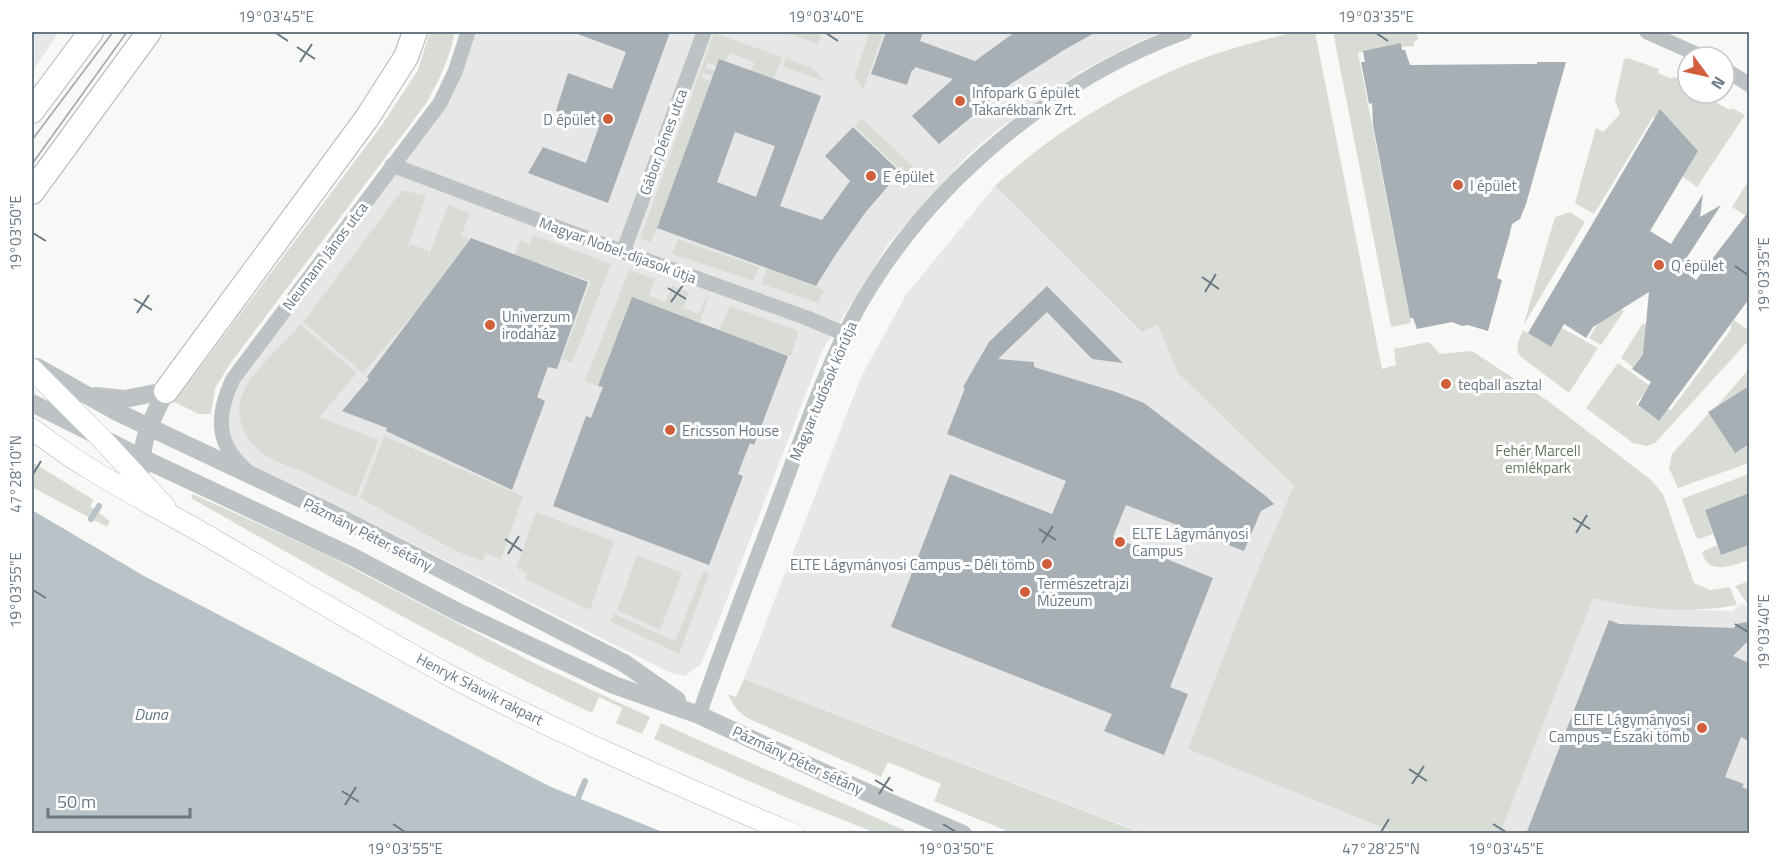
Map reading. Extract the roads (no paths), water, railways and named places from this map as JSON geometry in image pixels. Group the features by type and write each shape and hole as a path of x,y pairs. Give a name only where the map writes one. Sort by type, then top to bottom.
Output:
{"main road":[{"path":"32,111 91,32"},
{"path":"32,192 149,32"},
{"path":"132,54 153,32"},
{"path":"166,391 367,118 406,57 416,32"},
{"name":"Pázmány Péter sétány","path":"32,366 102,439"},
{"name":"Henryk Sławik rakpart","path":"32,429 85,466 318,602 453,677 608,752 793,834"},
{"name":"Henryk Sławik rakpart","path":"102,439 150,488 157,499 179,519"}],"street":[{"name":"Neumann János utca","path":"257,479 238,463 221,430 226,394 233,379 440,103 455,72 468,32"},
{"name":"Gábor Dénes utca","path":"623,252 704,32"},
{"path":"1647,32 1677,45"},
{"name":"Magyar tudósok körútja","path":"699,715 802,436 845,334 862,301 910,233 949,187 967,170 1048,103 1087,78 1174,33"},
{"path":"1736,77 1749,85"},
{"name":"Magyar Nobel-díjasok útja","path":"392,165 845,334"},
{"name":"Pázmány Péter sétány","path":"32,366 149,428 331,513 624,663 699,715"},
{"path":"84,395 124,399 166,391"},
{"path":"150,488 143,472 144,441 166,391"},
{"name":"Pázmány Péter sétány","path":"32,404 351,556 458,612 614,685 699,715 963,834"}],"water":[{"name":"Duna","path":"32,510 144,576 551,787 665,833 32,833"}],"waterway":[{"path":"91,519 99,506"},
{"path":"578,798 585,781"}],"tram line":[{"path":"32,140 113,32"},
{"path":"32,164 127,32"}],"place":[{"name":"Infopark G épület Takarékbank Zrt.","path":"960,101"},
{"name":"D épület","path":"608,119"},
{"name":"E épület","path":"871,176"},
{"name":"I épület","path":"1458,185"},
{"name":"Q épület","path":"1659,265"},
{"name":"Univerzum irodaház","path":"490,325"},
{"name":"teqball asztal","path":"1446,384"},
{"name":"Ericsson House","path":"670,430"},
{"name":"ELTE Lágymányosi Campus","path":"1120,542"},
{"name":"ELTE Lágymányosi Campus - Déli tömb","path":"1047,564"},
{"name":"Természetrajzi Múzeum","path":"1025,592"},
{"name":"ELTE Lágymányosi Campus - Északi tömb","path":"1702,728"}],"park label":[{"name":"Fehér Marcell emlékpark","path":"1538,458"}]}
